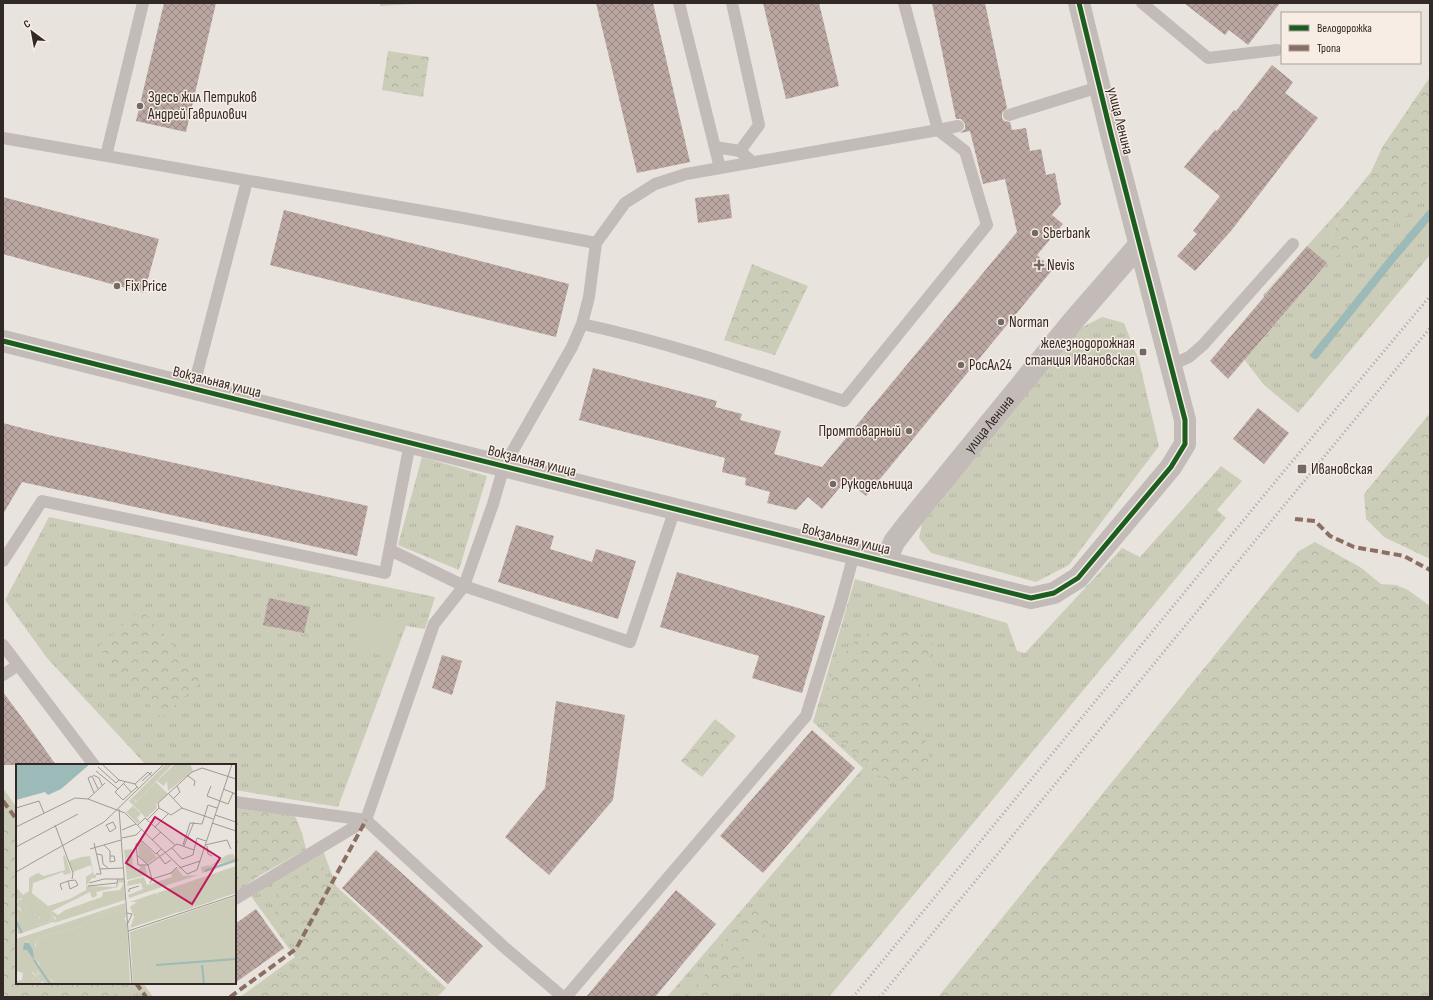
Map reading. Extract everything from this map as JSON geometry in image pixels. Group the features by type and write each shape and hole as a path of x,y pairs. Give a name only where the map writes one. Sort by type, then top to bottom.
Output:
{"street":[{"name":"улица Ленина","path":"886,562 894,542 906,525 1068,327 1139,245 1079,3"},
{"name":"Вокзальная улица","path":"3,341 1031,598 1054,593 1078,578 1171,467 1185,444 1185,420 1139,245"}],"lane":[{"path":"106,156 143,3"},
{"path":"679,3 720,168"},
{"path":"732,3 759,125 740,152"},
{"path":"582,324 728,364 844,401 987,225 965,151 938,130 904,3"},
{"path":"1142,3 1208,58 1277,50"},
{"path":"1008,115 1099,87"},
{"path":"236,897 366,820 434,624 464,586 493,504 504,466 572,347 582,324 589,297 596,243 625,203 654,184 686,174 958,126"},
{"path":"3,138 463,218 596,243"},
{"path":"715,147 740,152 752,162"},
{"path":"193,389 247,181"},
{"path":"1171,365 1189,357 1203,345 1293,244"},
{"path":"3,562 42,501 385,573 410,443"},
{"path":"390,550 464,586 630,642 675,509"},
{"path":"566,997 806,716 840,606 854,554"},
{"path":"3,644 95,764"},
{"path":"3,676 18,665"},
{"path":"236,802 366,820 563,997"}],"green space":[{"path":"380,3 431,3 380,6"},
{"path":"388,51 429,57 423,97 382,90"},
{"path":"1430,77 1430,178 1408,215 1367,244 1334,257 1330,243 1344,205 1371,172 1383,146"},
{"path":"1430,178 1430,255 1298,413 1264,385 1227,337 1249,344 1274,316 1263,295 1344,205 1330,243 1428,181"},
{"path":"752,264 808,286 775,355 724,340"},
{"path":"1102,317 1124,323 1139,361 1159,446 1069,565 1036,582 931,553 919,538 922,524 1081,328"},
{"path":"1430,413 1430,559 1384,537 1366,519 1364,494"},
{"path":"422,457 487,476 459,570 398,545"},
{"path":"1221,466 1242,481 1217,510 1226,518 829,997 667,997 863,768 813,722 855,579 1007,623 1017,651 1025,653 1122,548 1140,557"},
{"path":"49,517 435,597 425,629 406,626 338,807 236,790 236,764 145,764 47,658 5,600"},
{"path":"1315,542 1360,567 1381,584 1396,585 1408,590 1430,606 1430,997 938,997 1299,551"},
{"path":"141,609 203,680 161,718 98,647"},
{"path":"363,613 399,623 389,658 354,648"},
{"path":"899,627 913,630 931,639 933,646 929,658 921,670 918,683 921,703 920,725 925,737 929,761 923,771 913,778 892,781 875,774 823,724 820,717 833,667 855,641 864,635 879,630"},
{"path":"715,719 736,736 702,777 681,761"},
{"path":"3,788 16,807 16,984 144,984 153,997 3,997"},
{"path":"236,808 295,816 302,833 306,849 259,876 236,892"},
{"path":"3,814 16,831 16,984 116,984 113,997 3,997"},
{"path":"323,850 336,886 446,988 437,997 240,997 295,957 251,896"},
{"path":"318,860 322,863 327,882 333,889 433,982 435,988 432,997 309,997 291,994 282,997 249,997 297,963 302,957 275,914 274,902 279,887"},
{"path":"765,907 771,918 767,931 748,951 734,973 729,985 718,997 686,997 712,967 731,929 741,918 752,911"}],"building":[{"path":"164,3 216,3 186,132 136,121"},
{"path":"596,3 653,3 690,162 637,173"},
{"path":"763,3 819,3 839,86 786,99"},
{"path":"932,3 985,3 1007,108 1002,113 1002,118 1004,121 1010,122 1012,130 1026,128 1030,151 1041,149 1046,175 1055,173 1061,204 1052,215 1063,224 1037,255 1053,269 866,496 846,480 822,509 808,497 796,510 767,503 770,492 745,485 746,478 722,472 725,458 579,420 593,368 717,401 715,407 742,414 740,420 781,431 774,454 822,467 1017,232 1005,179 983,184 970,131 960,133 965,129 965,124 961,119 956,119"},
{"path":"1184,3 1280,3 1248,45 1229,30 1225,35"},
{"path":"1272,65 1293,82 1285,93 1318,118 1231,231 1195,271 1177,256 1197,234 1193,231 1220,196 1184,167 1215,130 1217,131 1234,110 1236,111"},
{"path":"729,194 732,218 698,223 695,198"},
{"path":"3,197 159,239 144,293 3,254"},
{"path":"284,210 569,284 556,337 270,265"},
{"path":"1307,246 1327,263 1228,379 1210,361"},
{"path":"1258,408 1289,433 1264,464 1233,439"},
{"path":"3,423 49,435 368,506 357,556 22,482 3,514"},
{"path":"516,525 554,536 550,549 592,562 596,549 636,561 618,619 498,582"},
{"path":"677,572 825,616 802,693 752,678 759,656 660,627"},
{"path":"269,598 310,607 304,633 263,625"},
{"path":"442,655 462,661 452,695 432,688"},
{"path":"3,692 55,764 3,765"},
{"path":"556,701 625,715 613,800 549,875 505,837 545,788"},
{"path":"812,730 855,768 763,873 720,836"},
{"path":"376,850 483,946 448,984 342,888"},
{"path":"676,890 716,924 655,997 586,997"},
{"path":"256,909 284,948 236,982 236,923"}],"waterway":[{"path":"1315,355 1430,214"}],"railway":[{"path":"853,997 1265,494 1430,296"},
{"path":"880,997 1430,328"}],"marked path":[{"path":"1295,519 1315,521 1330,536 1354,547 1404,556 1430,570"},
{"path":"3,801 16,819"},
{"path":"230,997 296,949 366,820"},
{"path":"137,984 146,997"}],"cycle path":[{"path":"3,341 1031,598 1054,593 1078,578 1171,467 1185,444 1185,420 1111,134 1079,3"}],"place":[{"name":"Здесь жил Петриков Андрей Гаврилович","path":"140,106"},
{"name":"Sberbank","path":"1035,233"},
{"name":"Nevis","path":"1039,265"},
{"name":"Fix Price","path":"117,286"},
{"name":"Norman","path":"1001,322"},
{"name":"железнодорожная станция Ивановская","path":"1143,352"},
{"name":"РосАл24","path":"961,365"},
{"name":"Промтоварный","path":"909,431"},
{"name":"Ивановская","path":"1302,469"},
{"name":"Рукодельница","path":"833,484"}]}
